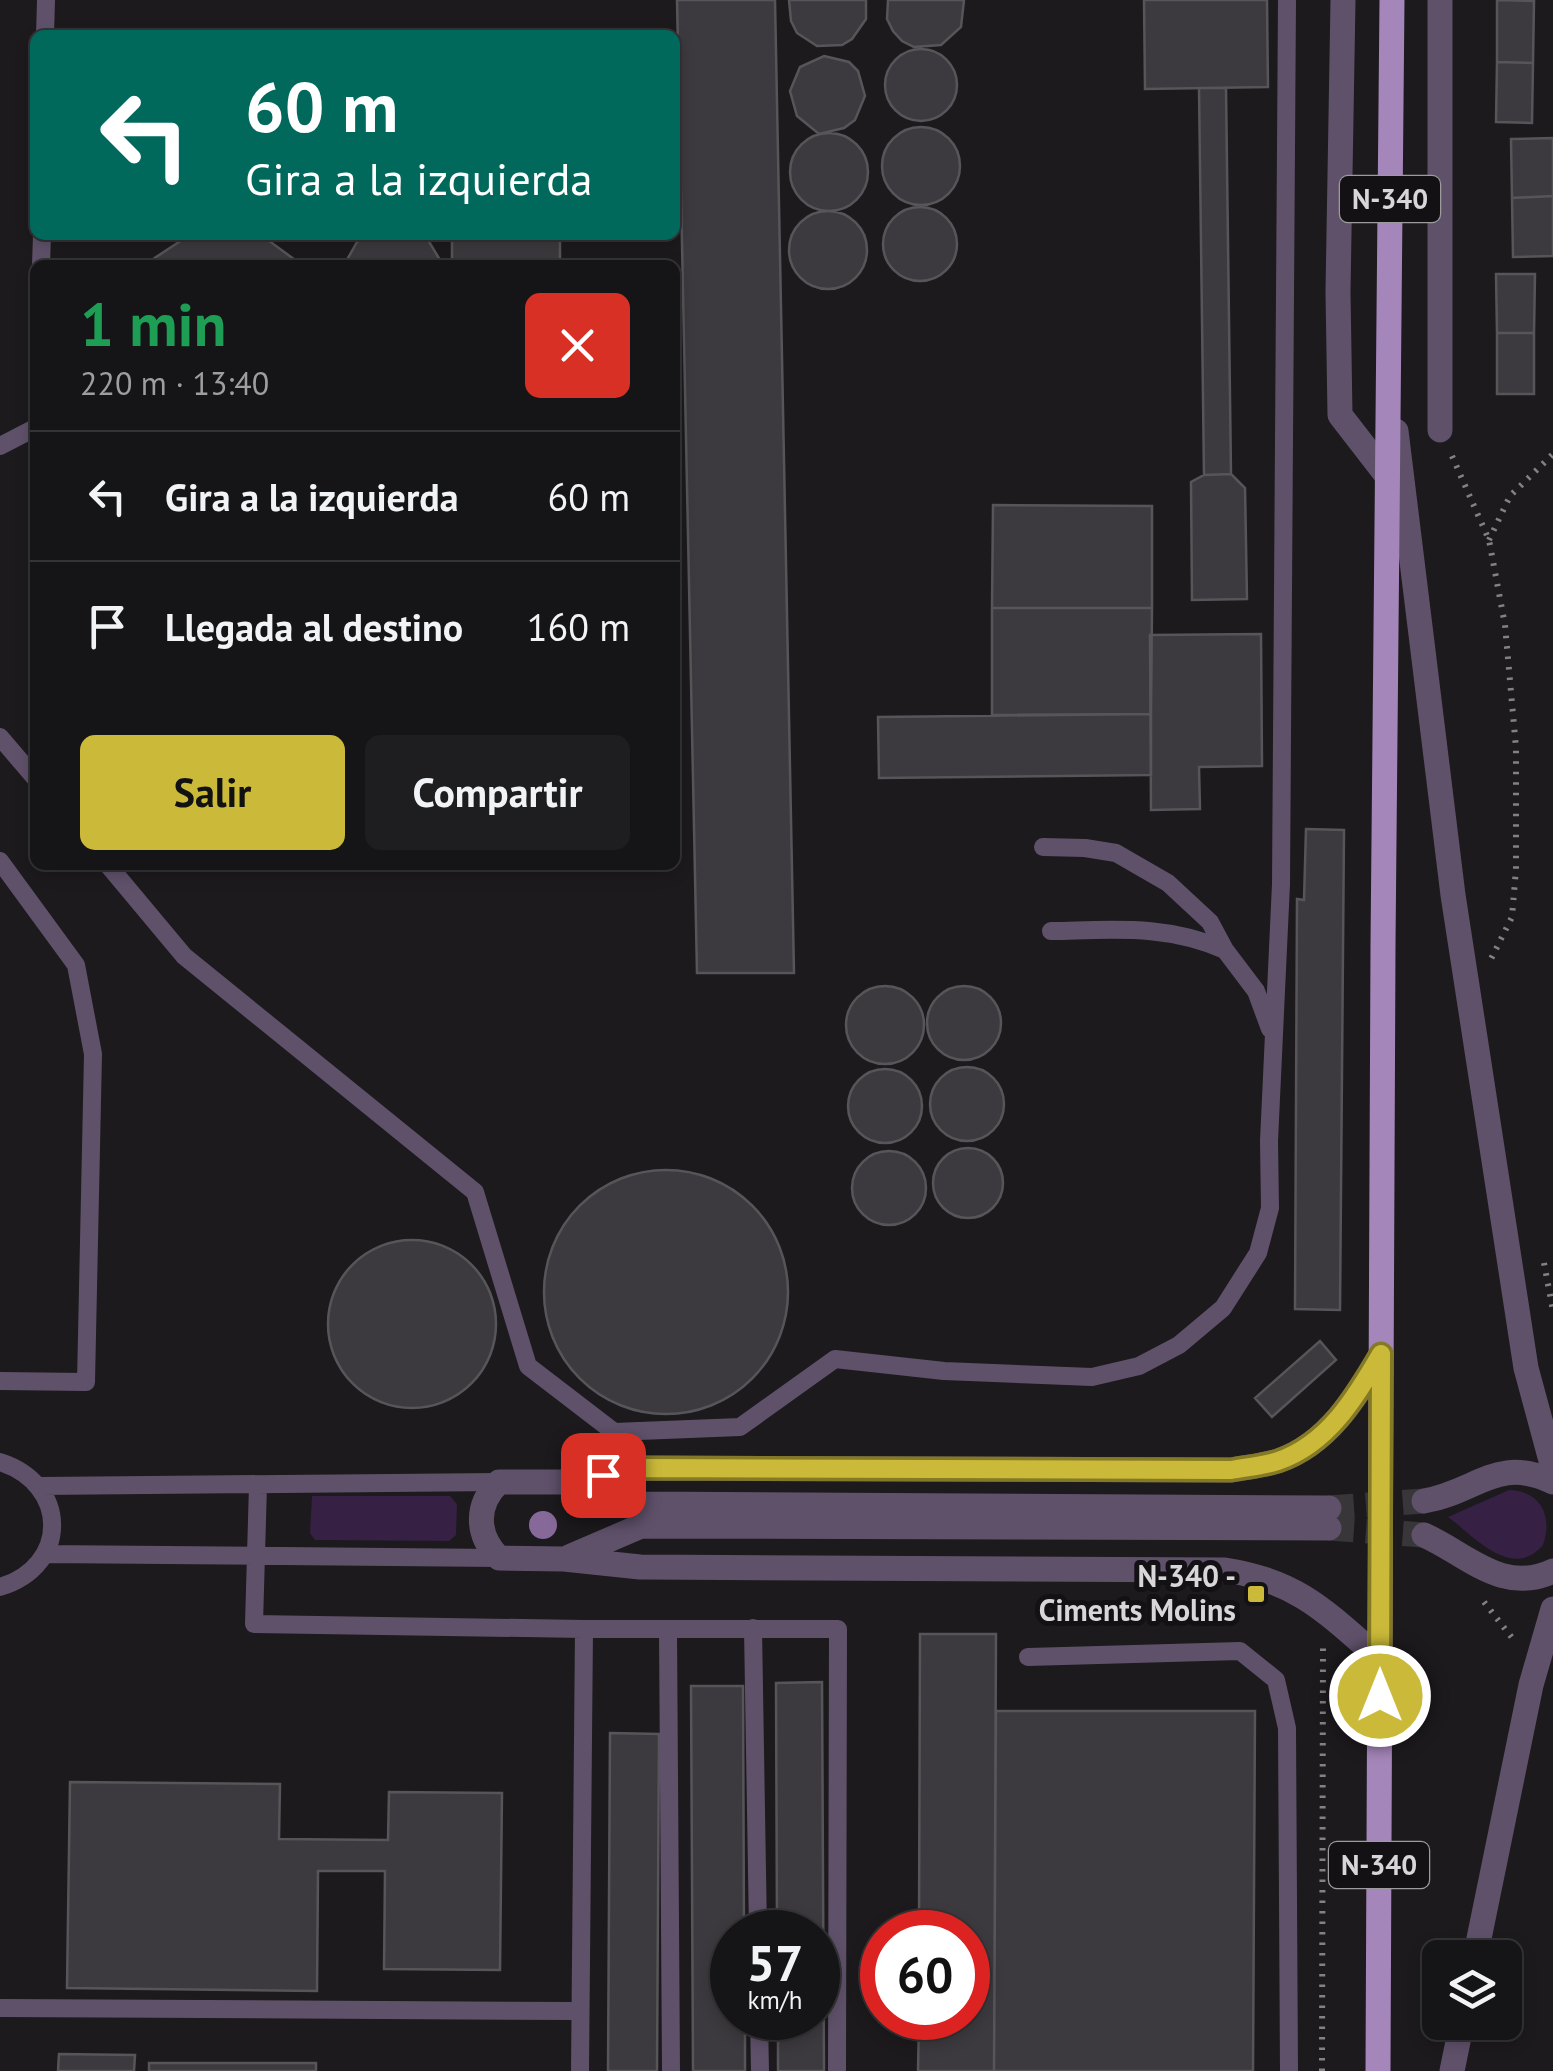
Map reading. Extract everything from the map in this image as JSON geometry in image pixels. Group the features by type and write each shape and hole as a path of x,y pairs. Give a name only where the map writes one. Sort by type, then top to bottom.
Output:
{"main road":[{"name":"N-340","path":"1378,2071 1392,0"}],"street":[{"path":"1343,0 1340,415 1388,478"},
{"path":"1440,0 1440,430"},
{"path":"1388,364 1452,895 1526,1368 1553,1468"},
{"path":"1380,1659 1312,1601 1259,1575 1225,1570 640,1567 564,1559 499,1558 487,1546 480,1518 484,1501 500,1482 566,1482 640,1468 1231,1470 1280,1461 1322,1434 1352,1404 1381,1354"},
{"path":"1424,1501 1444,1498 1511,1471 1532,1472 1553,1482"},
{"path":"564,1559 640,1526 1329,1518 640,1504 566,1482"},
{"path":"1424,1535 1447,1545 1487,1572 1511,1579 1534,1580 1553,1571"},
{"path":"1479,1940 1531,1685 1553,1609"},
{"path":"1452,2071 1458,2040"}],"lane":[{"path":"45,30 46,0"},
{"path":"112,870 184,956 475,1192 528,1366 614,1432 740,1427 835,1360 944,1371 1092,1377 1139,1366 1180,1344 1223,1308 1258,1252 1270,1208 1268,1141 1281,884 1287,0"},
{"path":"0,446 30,431"},
{"path":"0,736 30,772"},
{"path":"1043,848 1085,848 1116,854 1168,883 1210,922 1224,950 1256,991 1274,1038"},
{"path":"0,860 76,965 93,1054 86,1382 0,1380"},
{"path":"1051,931 1155,930 1195,937 1224,950"},
{"path":"0,1462 24,1471 40,1486 53,1524 45,1554 22,1579 0,1587"},
{"path":"40,1486 500,1482"},
{"path":"258,1485 254,1624 584,1630 838,1629 838,2071"},
{"path":"45,1554 499,1558"},
{"path":"753,1628 758,1910"},
{"path":"580,2071 584,1630"},
{"path":"668,1630 671,2071"},
{"path":"1028,1657 1240,1651 1276,1680 1288,1728 1289,2071"},
{"path":"0,2008 580,2011"},
{"path":"759,2040 760,2071"}],"path":[{"path":"1440,430 1490,540 1504,624 1516,748 1512,917 1497,953 1467,985"},
{"path":"1490,540 1510,496 1553,454"},
{"name":"N-340","path":"1322,1653 1322,2071"}],"shaded area":[{"path":"1509,1490 1529,1495 1545,1515 1543,1545 1519,1559 1494,1552 1448,1517"},
{"path":"312,1496 450,1496 457,1504 456,1535 449,1541 315,1540 310,1533"}],"building":[{"path":"677,0 775,0 794,973 697,973"},
{"path":"789,0 866,0 866,19 852,39 842,45 817,46 797,33 791,21"},
{"path":"888,0 964,0 961,27 941,45 914,47 893,31 887,19"},
{"path":"1144,0 1267,0 1268,87 1145,89"},
{"path":"1497,0 1534,1 1533,63 1497,62"},
{"path":"921,49 947,59 957,85 947,111 921,121 895,111 885,85 895,59"},
{"path":"824,56 849,62 858,71 865,96 855,120 844,128 819,134 797,116 790,91 800,67"},
{"path":"1497,62 1533,63 1532,123 1496,122"},
{"path":"1199,88 1226,88 1231,474 1204,475"},
{"path":"921,127 936,130 948,139 957,151 957,181 948,193 936,202 921,205 906,202 894,193 885,181 882,166 885,151 894,139 906,130"},
{"path":"829,133 857,144 868,172 857,200 829,211 801,200 790,172 801,144"},
{"path":"1553,138 1553,196 1512,198 1511,139"},
{"path":"1553,196 1553,256 1513,257 1512,198"},
{"path":"920,207 934,209 946,218 955,230 955,258 946,270 934,279 920,281 906,279 894,270 885,258 883,244 885,230 894,218 906,209"},
{"path":"828,211 843,214 855,223 864,235 864,265 855,277 843,286 828,289 813,286 801,277 792,265 789,250 792,235 801,223 813,214"},
{"path":"182,240 268,240 295,260 152,260"},
{"path":"428,240 440,260 347,260 357,242"},
{"path":"452,240 560,240 560,260 452,260"},
{"path":"1496,274 1535,274 1534,333 1497,333"},
{"path":"1497,333 1534,333 1534,394 1497,394"},
{"path":"1231,474 1245,488 1247,599 1192,600 1191,482 1204,475"},
{"path":"993,505 1152,506 1152,608 992,608"},
{"path":"992,608 1152,608 1151,714 992,715"},
{"path":"1261,634 1262,766 1199,767 1200,809 1151,810 1150,635"},
{"path":"1151,714 1151,775 879,778 878,717"},
{"path":"1306,829 1344,830 1340,1310 1295,1309 1297,899 1304,900"},
{"path":"885,986 900,989 912,998 921,1010 921,1040 912,1052 900,1061 885,1064 870,1061 858,1052 849,1040 846,1025 849,1010 858,998 870,989"},
{"path":"964,986 990,997 1001,1023 990,1049 964,1060 938,1049 927,1023 938,997"},
{"path":"967,1067 993,1078 1004,1104 993,1130 967,1141 941,1130 930,1104 941,1078"},
{"path":"885,1069 911,1080 922,1106 911,1132 885,1143 859,1132 848,1106 859,1080"},
{"path":"968,1148 993,1158 1003,1183 993,1208 968,1218 943,1208 933,1183 943,1158"},
{"path":"889,1151 915,1162 926,1188 915,1214 889,1225 863,1214 852,1188 863,1162"},
{"path":"666,1170 713,1179 752,1206 779,1245 788,1292 779,1339 752,1378 713,1405 666,1414 619,1405 580,1378 553,1339 544,1292 553,1245 580,1206 619,1179"},
{"path":"412,1240 444,1246 471,1265 490,1292 496,1324 490,1356 471,1383 444,1402 412,1408 380,1402 353,1383 334,1356 328,1324 334,1292 353,1265 380,1246"},
{"path":"1320,1341 1336,1360 1272,1417 1255,1398"},
{"path":"920,1634 996,1634 994,2071 918,2071 919,2040 990,2040 990,1910 919,1910"},
{"path":"822,1682 823,1910 777,1910 776,1683"},
{"path":"691,1686 743,1686 744,1910 710,1910 710,2040 745,2040 745,2071 693,2071"},
{"path":"996,1711 1255,1711 1253,2071 994,2071"},
{"path":"610,1733 659,1734 657,2071 608,2071"},
{"path":"70,1782 280,1784 279,1839 388,1840 389,1792 502,1793 500,1970 384,1969 385,1871 318,1871 317,1991 67,1988"},
{"path":"778,2040 824,2040 824,2071 778,2071"},
{"path":"59,2054 135,2055 134,2071 58,2071"},
{"path":"149,2063 316,2063 316,2071 149,2071"}],"tunnel":[{"path":"1329,1508 1424,1501"},
{"path":"1329,1528 1424,1535"}],"place":[{"name":"N-340 - Ciments Molins","path":"1256,1594"}],"route":[{"path":"603,1475 640,1468 1231,1470 1280,1461 1322,1434 1352,1404 1381,1354 1380,1696"}]}
